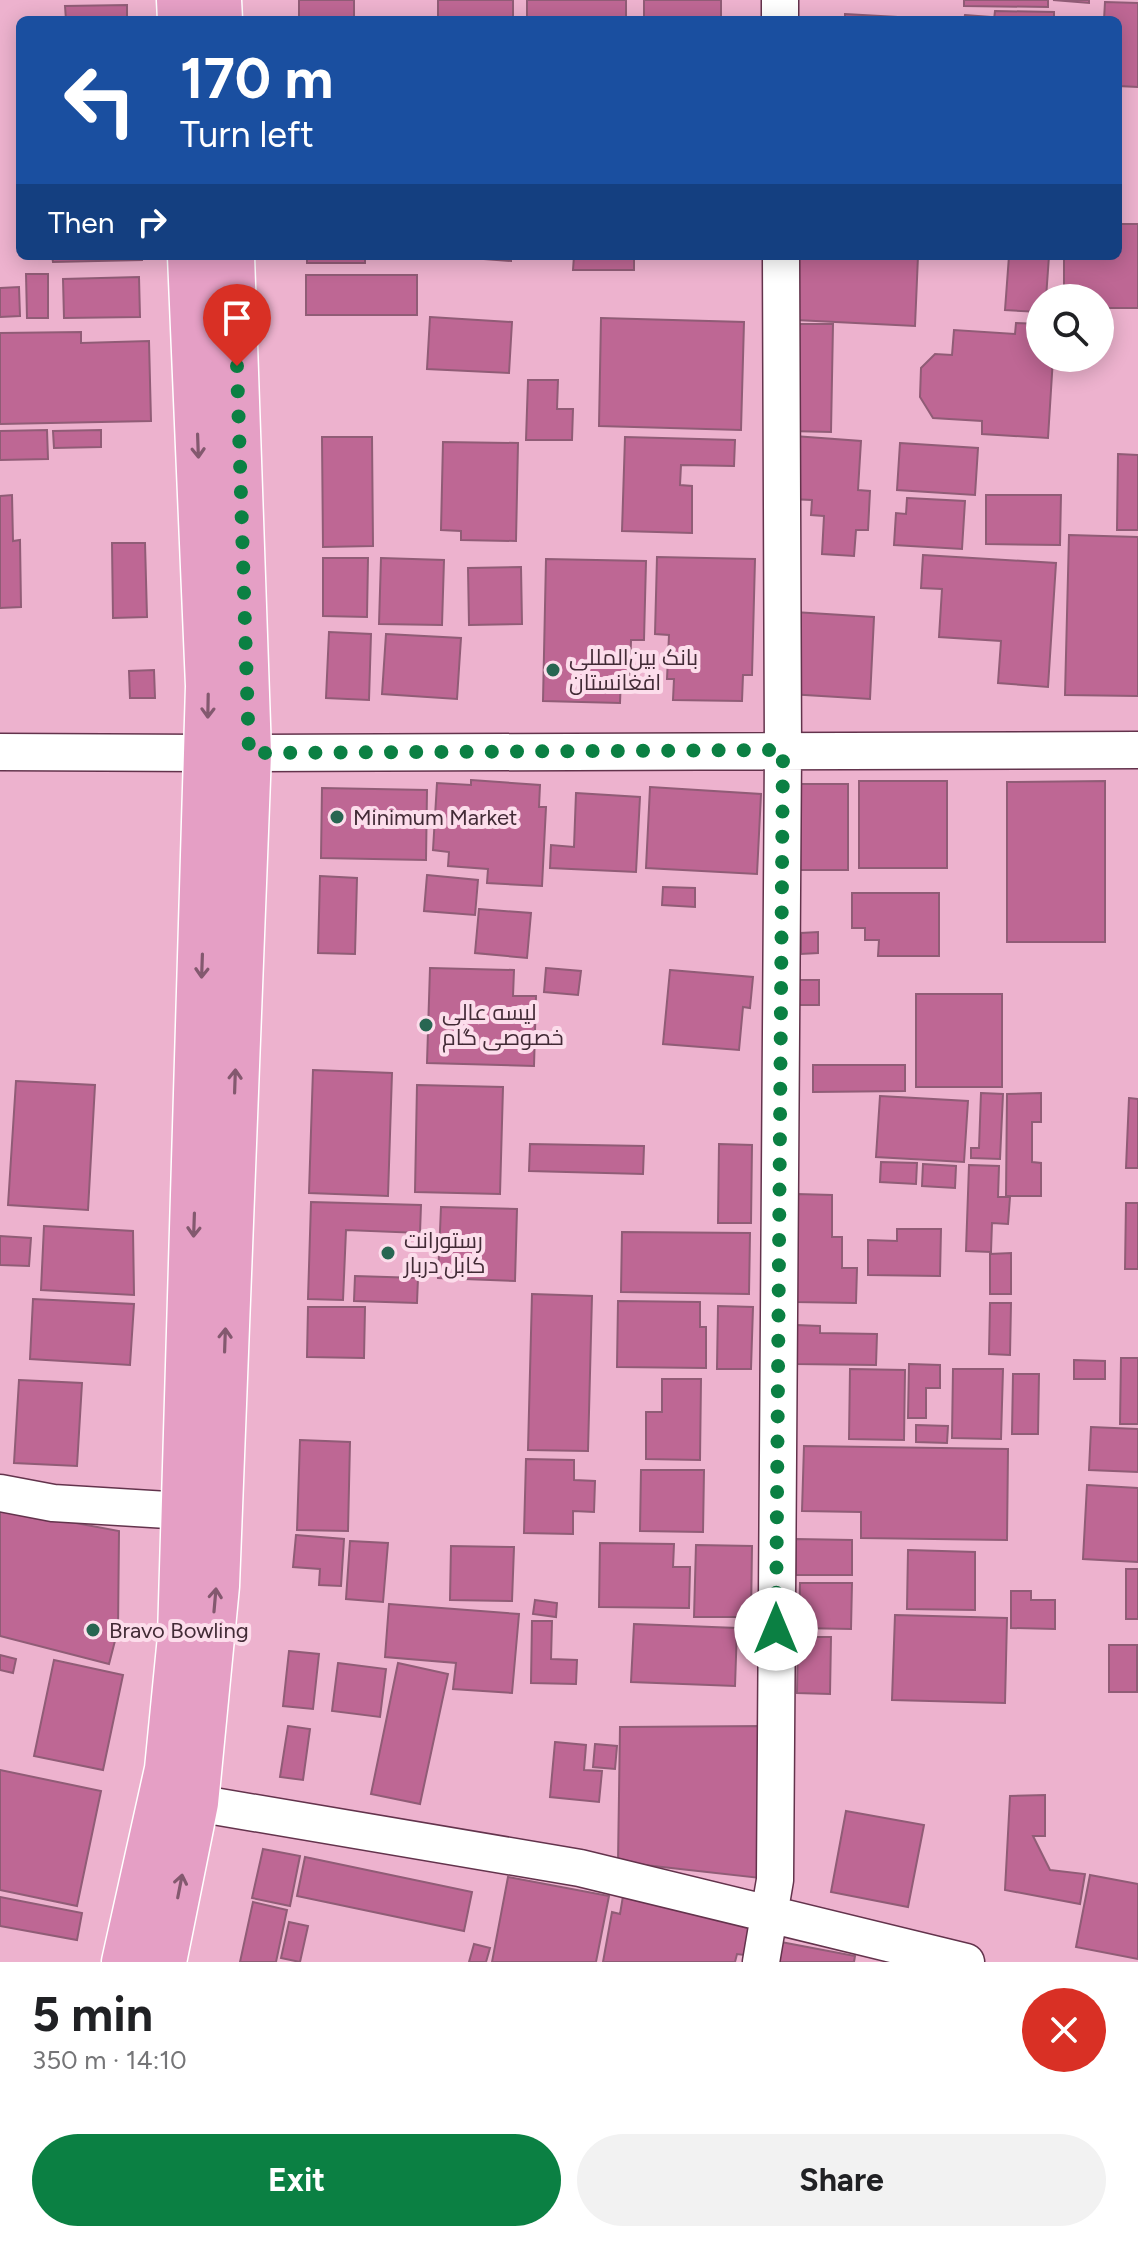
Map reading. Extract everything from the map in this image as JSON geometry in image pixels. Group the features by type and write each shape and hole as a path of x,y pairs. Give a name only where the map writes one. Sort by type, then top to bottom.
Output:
{"main road":[{"path":"124,1962 167,1769 180,1637 184,1511 228,753 208,686 190,260"},
{"path":"164,1962 196,1803 217,1586 232,260"}],"street":[{"path":"761,1962 775,1880 783,750 781,260"},
{"path":"0,752 1138,750"},
{"path":"0,1493 53,1503 184,1511"},
{"path":"196,1803 580,1868 771,1917 966,1962"}],"building":[{"path":"299,0 354,0 354,16 299,16"},
{"path":"438,0 513,0 513,16 438,16"},
{"path":"527,0 626,0 626,16 527,16"},
{"path":"644,0 721,0 721,16 644,16"},
{"path":"964,0 1048,0 1048,7 964,6"},
{"path":"1053,0 1089,0 1089,3"},
{"path":"1105,2 1138,3 1138,87 1122,86 1122,16 1104,16"},
{"path":"127,5 127,16 66,16 65,6"},
{"path":"995,11 1054,12 1054,16 994,16"},
{"path":"1122,224 1138,224 1138,308 1114,308 1114,284 1064,284 1064,260 1122,260"},
{"path":"53,260 142,260 53,262"},
{"path":"307,260 365,260 365,263 307,263"},
{"path":"574,260 634,260 634,270 573,270"},
{"path":"798,260 918,260 915,326 796,320"},
{"path":"1009,260 1049,260 1047,284 1026,284 1026,311 1005,310"},
{"path":"26,274 48,274 48,318 27,318"},
{"path":"306,275 417,275 417,315 306,315"},
{"path":"139,277 140,317 64,318 63,279"},
{"path":"19,287 20,316 0,317 0,288"},
{"path":"430,317 512,322 509,373 427,369"},
{"path":"601,318 744,322 741,430 599,426"},
{"path":"1016,323 1026,323 1026,372 1052,372 1048,438 982,434 982,421 933,418 920,397 921,368 935,354 952,355 954,330 1015,334"},
{"path":"792,324 833,324 831,432 789,431"},
{"path":"81,332 81,343 149,341 151,421 0,424 0,333"},
{"path":"528,380 558,380 557,409 573,409 572,440 526,440"},
{"path":"47,430 48,459 0,460 0,431"},
{"path":"101,430 101,447 54,448 53,431"},
{"path":"794,436 861,441 858,490 870,491 868,530 856,530 854,556 822,554 824,516 811,515 812,500 790,499"},
{"path":"322,437 372,437 373,546 323,547"},
{"path":"625,437 735,440 734,466 681,465 680,485 692,486 692,533 622,531"},
{"path":"443,442 518,443 516,541 461,540 461,531 441,530"},
{"path":"900,443 978,448 975,495 897,490"},
{"path":"1118,454 1138,455 1138,530 1117,530"},
{"path":"12,495 13,541 20,540 21,607 0,608 0,496"},
{"path":"986,495 1061,495 1060,545 986,544"},
{"path":"907,498 965,501 962,549 894,545 896,513 906,514"},
{"path":"1069,535 1138,537 1138,696 1065,695"},
{"path":"112,543 145,543 147,617 113,618"},
{"path":"923,555 1056,563 1048,687 998,683 1001,641 939,637 942,589 921,588"},
{"path":"657,557 755,559 752,675 743,675 742,701 673,700 674,679 667,679 669,635 655,634"},
{"path":"323,558 368,558 367,617 323,616"},
{"path":"381,558 444,560 442,625 379,624"},
{"path":"546,559 646,561 644,640 631,640 630,676 621,676 620,703 543,701"},
{"path":"521,567 522,624 469,625 468,568"},
{"path":"794,612 874,617 870,699 789,694"},
{"path":"329,632 371,634 369,700 326,698"},
{"path":"386,634 461,638 457,699 382,694"},
{"path":"154,670 155,698 130,698 129,671"},
{"path":"471,780 540,785 539,807 546,807 542,886 487,883 488,869 448,866 449,852 433,850 437,783 471,785"},
{"path":"859,781 947,781 947,868 859,868"},
{"path":"1105,781 1105,942 1007,942 1007,782"},
{"path":"796,784 848,784 848,870 796,870"},
{"path":"650,787 761,794 757,874 646,868"},
{"path":"322,788 427,790 426,860 321,858"},
{"path":"576,793 640,797 636,872 550,868 551,845 574,847"},
{"path":"427,875 478,880 475,915 424,911"},
{"path":"320,876 357,878 355,954 318,953"},
{"path":"663,887 695,888 695,907 662,905"},
{"path":"852,893 939,893 939,956 878,956 879,940 865,940 865,928 852,928"},
{"path":"479,909 531,913 527,958 475,953"},
{"path":"818,932 818,953 801,954 801,933"},
{"path":"430,968 514,970 513,996 536,996 534,1066 427,1063"},
{"path":"546,968 581,971 578,995 544,992"},
{"path":"670,970 753,977 750,1008 743,1007 739,1050 663,1044"},
{"path":"799,980 819,980 819,1005 799,1005"},
{"path":"916,994 1002,994 1002,1087 916,1087"},
{"path":"813,1065 905,1065 905,1091 813,1092"},
{"path":"313,1070 392,1073 388,1196 309,1193"},
{"path":"16,1081 95,1085 88,1210 8,1205"},
{"path":"417,1085 503,1087 500,1194 415,1192"},
{"path":"981,1093 1003,1094 1000,1159 971,1158 971,1148 979,1148"},
{"path":"1041,1093 1041,1122 1032,1122 1032,1162 1041,1163 1041,1196 1006,1196 1007,1094"},
{"path":"880,1096 968,1101 964,1162 876,1157"},
{"path":"1129,1098 1138,1099 1138,1168 1126,1168"},
{"path":"530,1144 644,1146 643,1174 529,1171"},
{"path":"719,1144 752,1145 751,1223 718,1223"},
{"path":"881,1162 917,1163 916,1184 880,1182"},
{"path":"923,1164 956,1166 955,1188 922,1186"},
{"path":"969,1165 999,1166 998,1197 1010,1197 1008,1224 992,1223 991,1252 966,1251"},
{"path":"797,1194 832,1195 832,1237 842,1237 842,1268 857,1268 856,1303 795,1302"},
{"path":"311,1202 421,1205 420,1233 346,1230 343,1300 308,1299"},
{"path":"1126,1203 1138,1203 1138,1269 1125,1269"},
{"path":"441,1207 517,1209 515,1281 438,1278"},
{"path":"44,1226 133,1231 134,1295 41,1290"},
{"path":"897,1229 941,1229 940,1276 868,1275 868,1240 897,1241"},
{"path":"622,1232 750,1233 749,1294 621,1292"},
{"path":"0,1236 31,1238 29,1266 0,1265"},
{"path":"1011,1253 1011,1294 990,1294 990,1254"},
{"path":"355,1276 418,1278 417,1303 354,1301"},
{"path":"532,1294 592,1296 588,1451 528,1450"},
{"path":"33,1299 134,1304 130,1365 30,1359"},
{"path":"618,1301 700,1302 700,1327 706,1327 706,1368 617,1367"},
{"path":"990,1303 1011,1303 1010,1355 989,1354"},
{"path":"718,1306 753,1307 751,1369 717,1369"},
{"path":"308,1307 365,1307 364,1358 307,1357"},
{"path":"796,1325 820,1326 820,1333 877,1334 876,1365 795,1364"},
{"path":"1121,1358 1138,1358 1138,1424 1120,1424"},
{"path":"1074,1360 1105,1361 1105,1379 1074,1379"},
{"path":"909,1364 940,1365 940,1388 926,1388 926,1418 908,1418"},
{"path":"850,1369 905,1370 904,1440 849,1439"},
{"path":"953,1369 1003,1369 1001,1439 952,1438"},
{"path":"1013,1374 1039,1374 1038,1434 1012,1434"},
{"path":"662,1379 701,1379 700,1460 646,1459 646,1412 662,1412"},
{"path":"19,1380 82,1383 77,1466 14,1463"},
{"path":"916,1425 948,1426 947,1443 916,1442"},
{"path":"1091,1427 1138,1429 1138,1472 1089,1470"},
{"path":"300,1440 350,1442 348,1531 297,1530"},
{"path":"804,1446 1008,1449 1007,1540 861,1538 861,1512 802,1511"},
{"path":"526,1459 574,1460 574,1480 595,1481 594,1512 573,1511 573,1534 524,1533"},
{"path":"641,1470 704,1470 703,1532 640,1531"},
{"path":"1087,1485 1138,1488 1138,1562 1083,1559"},
{"path":"0,1509 119,1531 118,1629 109,1664 0,1636"},
{"path":"296,1535 344,1539 341,1586 319,1585 320,1569 293,1567"},
{"path":"796,1539 852,1540 852,1575 796,1575"},
{"path":"350,1541 388,1543 383,1602 346,1599"},
{"path":"600,1543 674,1544 673,1567 690,1567 689,1608 599,1607"},
{"path":"696,1545 752,1546 751,1617 694,1617"},
{"path":"451,1546 514,1547 512,1601 450,1600"},
{"path":"908,1550 975,1552 975,1610 907,1609"},
{"path":"1126,1569 1138,1569 1138,1619 1126,1619"},
{"path":"800,1583 852,1583 851,1629 799,1628"},
{"path":"1011,1591 1031,1591 1031,1600 1055,1600 1055,1629 1011,1628"},
{"path":"535,1600 557,1603 556,1617 533,1614"},
{"path":"389,1604 519,1614 512,1693 453,1689 456,1663 385,1657"},
{"path":"895,1615 1007,1618 1005,1703 892,1700"},
{"path":"532,1621 552,1621 551,1659 577,1660 576,1684 531,1683"},
{"path":"634,1624 737,1628 735,1686 631,1682"},
{"path":"798,1637 831,1637 830,1694 797,1693"},
{"path":"1109,1645 1137,1645 1137,1692 1109,1692"},
{"path":"289,1651 319,1654 313,1709 283,1706"},
{"path":"0,1655 16,1659 13,1673 0,1670"},
{"path":"54,1660 123,1675 103,1770 34,1756"},
{"path":"338,1663 386,1669 380,1717 332,1711"},
{"path":"398,1663 448,1674 420,1804 371,1794"},
{"path":"288,1726 310,1729 303,1780 280,1777"},
{"path":"763,1726 760,1878 618,1862 620,1727"},
{"path":"555,1742 586,1745 584,1770 602,1771 599,1802 550,1797"},
{"path":"595,1744 617,1746 615,1769 593,1767"},
{"path":"0,1770 101,1791 77,1906 0,1890"},
{"path":"1045,1795 1045,1836 1033,1836 1050,1870 1085,1874 1080,1904 1005,1890 1010,1796"},
{"path":"846,1811 924,1825 908,1907 831,1892"},
{"path":"263,1849 300,1856 290,1906 252,1898"},
{"path":"305,1857 472,1892 464,1931 297,1896"},
{"path":"1090,1875 1138,1884 1138,1959 1076,1947"},
{"path":"508,1877 609,1896 596,1962 492,1962"},
{"path":"623,1896 751,1919 744,1955 737,1954 735,1962 603,1962 612,1912 620,1914"},
{"path":"0,1897 82,1913 77,1940 0,1926"},
{"path":"253,1902 287,1910 276,1962 240,1962"},
{"path":"289,1922 308,1926 300,1962 281,1958"},
{"path":"781,1942 855,1956 854,1962 778,1962"},
{"path":"474,1944 490,1948 486,1962 469,1962"}],"place":[{"name":"بانک بین‌المللی افغانستان","path":"553,670"},
{"name":"Minimum Market","path":"337,817"},
{"name":"لیسه عالی خصوصی گام","path":"426,1025"},
{"name":"رستورانت کابل دربار","path":"388,1253"},
{"name":"Bravo Bowling","path":"93,1630"}],"route":[{"path":"237,366 249,753 783,750 776,1629"}]}
